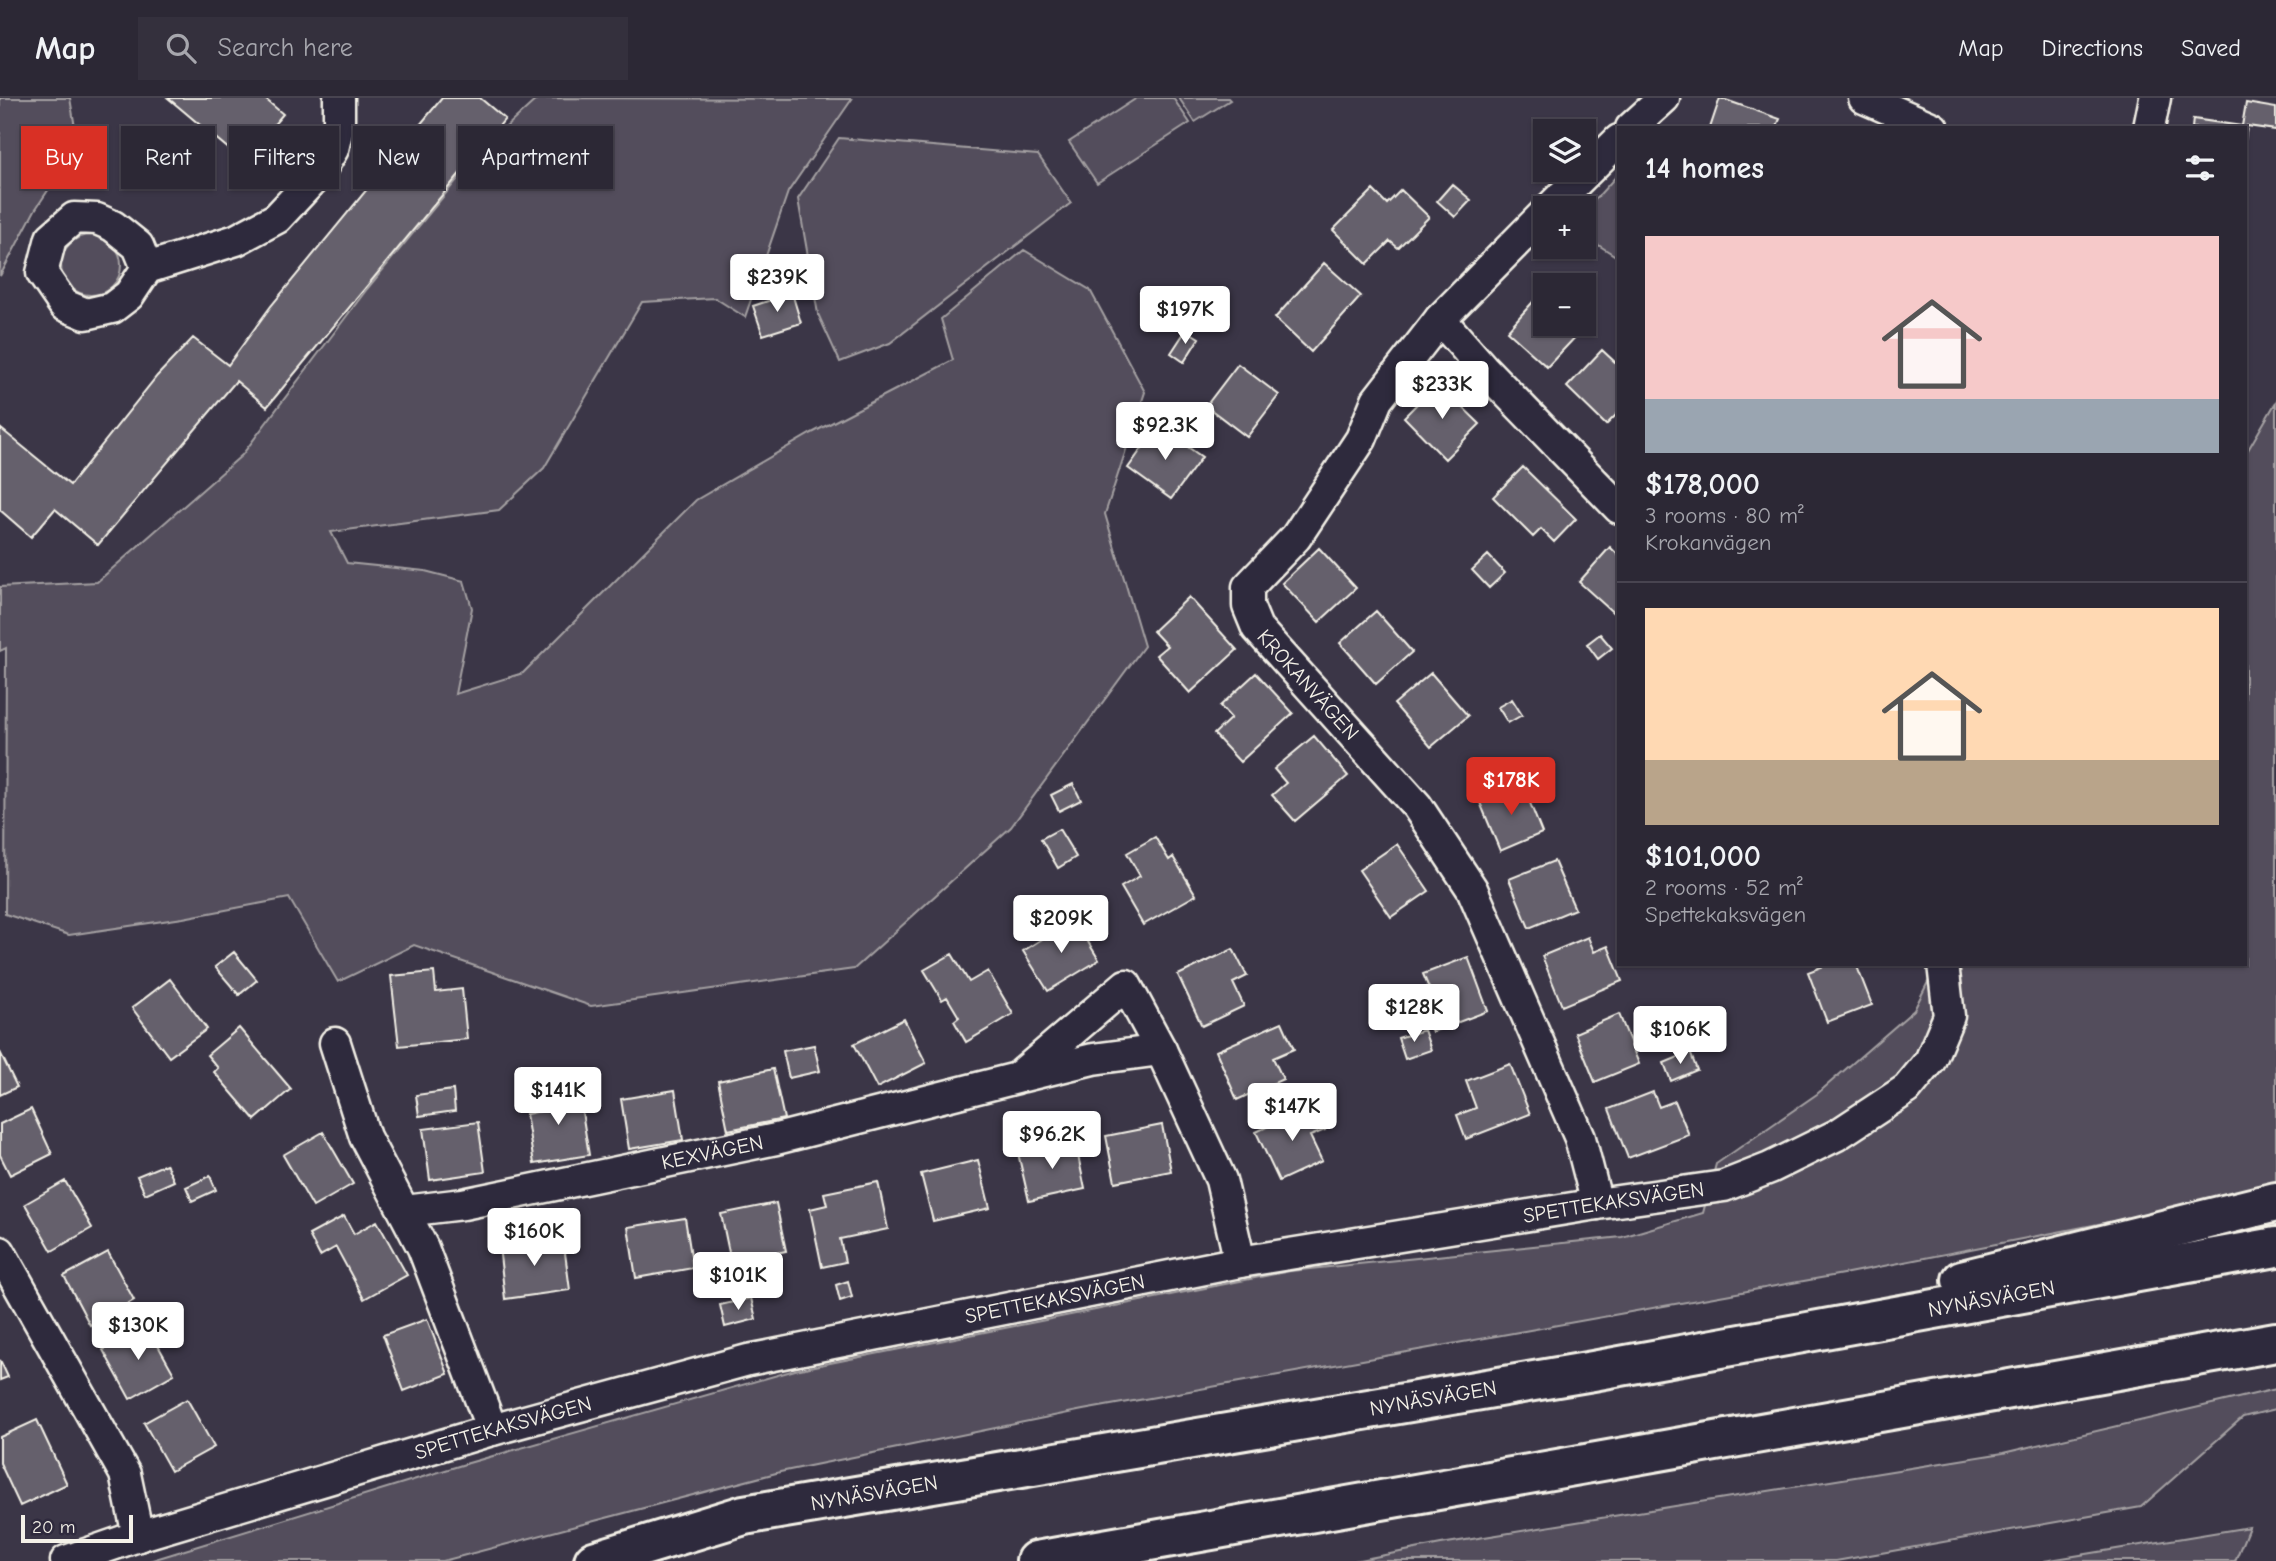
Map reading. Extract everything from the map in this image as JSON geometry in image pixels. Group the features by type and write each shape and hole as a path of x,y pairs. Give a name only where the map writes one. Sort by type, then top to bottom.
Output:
{"highway":[{"path":"1593,1371 2276,1202"},
{"name":"NYNÄSVÄGEN","path":"594,1561 744,1515 1593,1371 2276,1247"},
{"path":"1036,1561 2276,1342"},
{"path":"1890,1411 2276,1359"}],"street":[{"path":"147,268 236,240 276,218 288,208 319,173 333,149 339,124 340,98"},
{"path":"1633,126 1664,98"},
{"path":"1864,98 1928,126"},
{"path":"2149,126 2155,98"},
{"path":"1561,196 1617,142"},
{"name":"KROKANVÄGEN","path":"1533,224 1440,319 1377,400 1361,439 1296,537 1248,587 1248,606 1257,628 1417,806 1472,889 1580,1138 1597,1204"},
{"path":"1440,319 1483,368 1617,506"},
{"name":"SPETTEKAKSVÄGEN","path":"66,1561 138,1536 492,1430 748,1360 1240,1262 1724,1186 1770,1168 1837,1135 1908,1089 1930,1061 1949,1016 1943,966"},
{"name":"KEXVÄGEN","path":"1017,1078 1126,985 1161,1050 1220,1180 1240,1262"},
{"path":"335,1043 365,1137 423,1248 492,1430"},
{"name":"KEXVÄGEN","path":"405,1211 463,1203 776,1139 1093,1059 1161,1050"},
{"path":"0,1252 125,1474 138,1536"}],"shaded area":[{"path":"0,98 70,98 75,126 21,126 21,189 49,189 0,276"},
{"path":"538,98 852,99 788,192 745,317 715,298 642,302 544,468 499,510 331,532 347,563 425,571 464,581 472,608 455,694 523,673 696,500 810,434 953,360 941,319 1024,250 1090,290 1145,392 1105,514 1144,646 1011,827 854,969 591,1006 414,945 338,982 289,898 183,918 69,935 5,914 6,648 0,651 0,587 97,582 242,455 367,289 458,179 458,189 613,189 613,126 507,126"},
{"path":"1137,98 1173,98 1190,123 1097,183 1069,142"},
{"path":"1179,98 1228,98 1230,100 1195,122"},
{"path":"839,138 1038,155 1071,203 890,343 840,362 818,314 798,199"},
{"path":"1617,175 1617,257 1596,244 1596,199"},
{"path":"91,235 108,240 116,248 121,265 116,282 108,290 91,295 74,290 66,282 61,265 66,248 74,240"},
{"path":"2276,402 2276,1184 2155,1213 1843,1274 1083,1410 780,1472 443,1561 149,1561 465,1464 795,1370 1290,1271 1622,1237 1703,1213 1716,1164 1817,1094 1914,1010 1936,966 2247,966 2247,452"},
{"path":"2276,1389 2276,1409 2243,1417 2141,1507 1836,1561 1354,1561 1441,1544 2003,1453"},
{"path":"2249,1527 2235,1561 2044,1561"}],"building":[{"path":"168,98 264,98 283,114 273,126 229,126 229,149 215,137 215,126 201,126"},
{"path":"442,98 480,98 505,119 499,126 458,126 458,176 267,407 236,381 98,545 55,509 31,537 0,510 0,428 70,485 157,376 193,338 228,365 271,306 367,189 444,189 444,126 419,126"},
{"path":"1720,98 1780,119 1777,126 1711,126"},
{"path":"2246,103 2276,108 2276,130 2242,126"},
{"path":"2193,119 2242,126 2192,126"},
{"path":"1452,184 1471,200 1455,217 1437,201"},
{"path":"1373,190 1387,204 1401,190 1429,217 1398,248 1390,241 1367,264 1333,230"},
{"path":"1324,263 1361,296 1311,352 1275,318"},
{"path":"792,293 801,323 763,335 753,306"},
{"path":"1533,302 1533,336 1576,336 1547,367 1507,331"},
{"path":"1186,330 1199,338 1184,362 1171,353"},
{"path":"1602,350 1617,362 1617,414 1606,425 1567,387"},
{"path":"1238,364 1279,395 1247,437 1206,406"},
{"path":"1438,383 1480,424 1445,459 1404,417"},
{"path":"1158,426 1202,457 1171,499 1128,468"},
{"path":"1523,467 1576,519 1554,542 1541,529 1533,537 1493,497"},
{"path":"1610,547 1617,554 1617,616 1579,582"},
{"path":"1319,548 1356,588 1319,622 1282,583"},
{"path":"1488,555 1505,573 1489,588 1472,570"},
{"path":"1189,597 1237,650 1190,693 1156,655 1167,646 1153,631"},
{"path":"1376,611 1412,652 1376,684 1340,643"},
{"path":"1600,634 1612,648 1598,659 1587,644"},
{"path":"1256,673 1293,713 1240,762 1214,734 1231,718 1220,706"},
{"path":"1431,673 1468,716 1431,747 1394,704"},
{"path":"1512,699 1522,715 1508,723 1498,707"},
{"path":"1314,736 1348,776 1295,821 1272,795 1286,783 1274,769"},
{"path":"1522,783 1542,833 1500,851 1479,800"},
{"path":"1073,784 1081,800 1059,811 1051,795"},
{"path":"1059,829 1076,857 1058,868 1041,839"},
{"path":"1155,837 1169,860 1173,857 1196,895 1143,925 1121,887 1140,876 1127,853"},
{"path":"1397,844 1429,891 1391,917 1359,870"},
{"path":"1554,861 1575,909 1529,928 1509,879"},
{"path":"1074,919 1099,960 1048,991 1023,951"},
{"path":"1588,937 1594,952 1608,946 1622,981 1562,1006 1542,956"},
{"path":"1233,949 1247,976 1233,983 1244,1006 1202,1026 1178,975"},
{"path":"234,952 257,980 239,995 215,967"},
{"path":"952,954 969,982 988,971 1013,1014 966,1042 954,1021 959,1017 947,997 942,1000 924,970"},
{"path":"1468,957 1488,1011 1432,1032 1419,998 1431,993 1423,974"},
{"path":"1824,966 1857,966 1872,1005 1827,1022 1808,972"},
{"path":"434,972 436,992 462,989 467,1039 399,1046 391,976"},
{"path":"170,979 207,1029 169,1057 132,1008"},
{"path":"1619,1014 1639,1064 1595,1082 1575,1033"},
{"path":"904,1019 926,1063 877,1088 854,1044"},
{"path":"1282,1022 1294,1049 1273,1058 1283,1079 1237,1100 1216,1051"},
{"path":"239,1028 291,1089 255,1120 214,1072 218,1068 207,1055"},
{"path":"1424,1030 1431,1050 1405,1059 1398,1038"},
{"path":"814,1045 820,1071 789,1078 783,1051"},
{"path":"0,1052 17,1087 0,1095"},
{"path":"1690,1052 1697,1070 1671,1081 1664,1063"},
{"path":"1510,1064 1530,1114 1466,1139 1457,1115 1476,1108 1466,1081"},
{"path":"773,1069 784,1119 728,1130 718,1081"},
{"path":"578,1087 589,1155 534,1164 526,1114 542,1111 539,1094"},
{"path":"453,1090 455,1111 419,1116 416,1095"},
{"path":"675,1090 683,1140 629,1149 621,1099"},
{"path":"1653,1092 1659,1107 1675,1101 1689,1135 1628,1158 1609,1109"},
{"path":"1313,1105 1325,1130 1310,1136 1322,1161 1279,1181 1256,1132"},
{"path":"31,1109 52,1154 10,1175 0,1155 0,1124"},
{"path":"478,1122 485,1172 430,1180 423,1129"},
{"path":"1162,1125 1171,1171 1115,1182 1106,1136"},
{"path":"323,1132 353,1184 313,1207 283,1155"},
{"path":"1075,1141 1085,1189 1029,1201 1018,1153"},
{"path":"978,1160 990,1208 933,1221 921,1174"},
{"path":"166,1164 174,1181 145,1194 137,1176"},
{"path":"210,1176 216,1190 192,1201 186,1187"},
{"path":"65,1181 92,1228 52,1251 25,1204"},
{"path":"878,1182 888,1229 840,1239 845,1262 822,1267 810,1209 827,1205 824,1193"},
{"path":"776,1203 786,1251 731,1262 721,1214"},
{"path":"344,1216 354,1234 377,1221 407,1275 364,1299 336,1247 320,1256 309,1235"},
{"path":"685,1218 693,1268 636,1278 628,1227"},
{"path":"563,1238 570,1290 505,1299 499,1246"},
{"path":"108,1252 134,1300 90,1325 64,1276"},
{"path":"848,1281 852,1297 840,1301 836,1285"},
{"path":"751,1298 756,1319 725,1327 720,1305"},
{"path":"427,1319 448,1374 404,1391 383,1335"},
{"path":"147,1326 174,1374 130,1399 103,1350"},
{"path":"0,1360 8,1377 0,1380"},
{"path":"187,1399 214,1447 171,1471 144,1423"},
{"path":"37,1420 67,1484 20,1506 0,1463 0,1437"}]}
